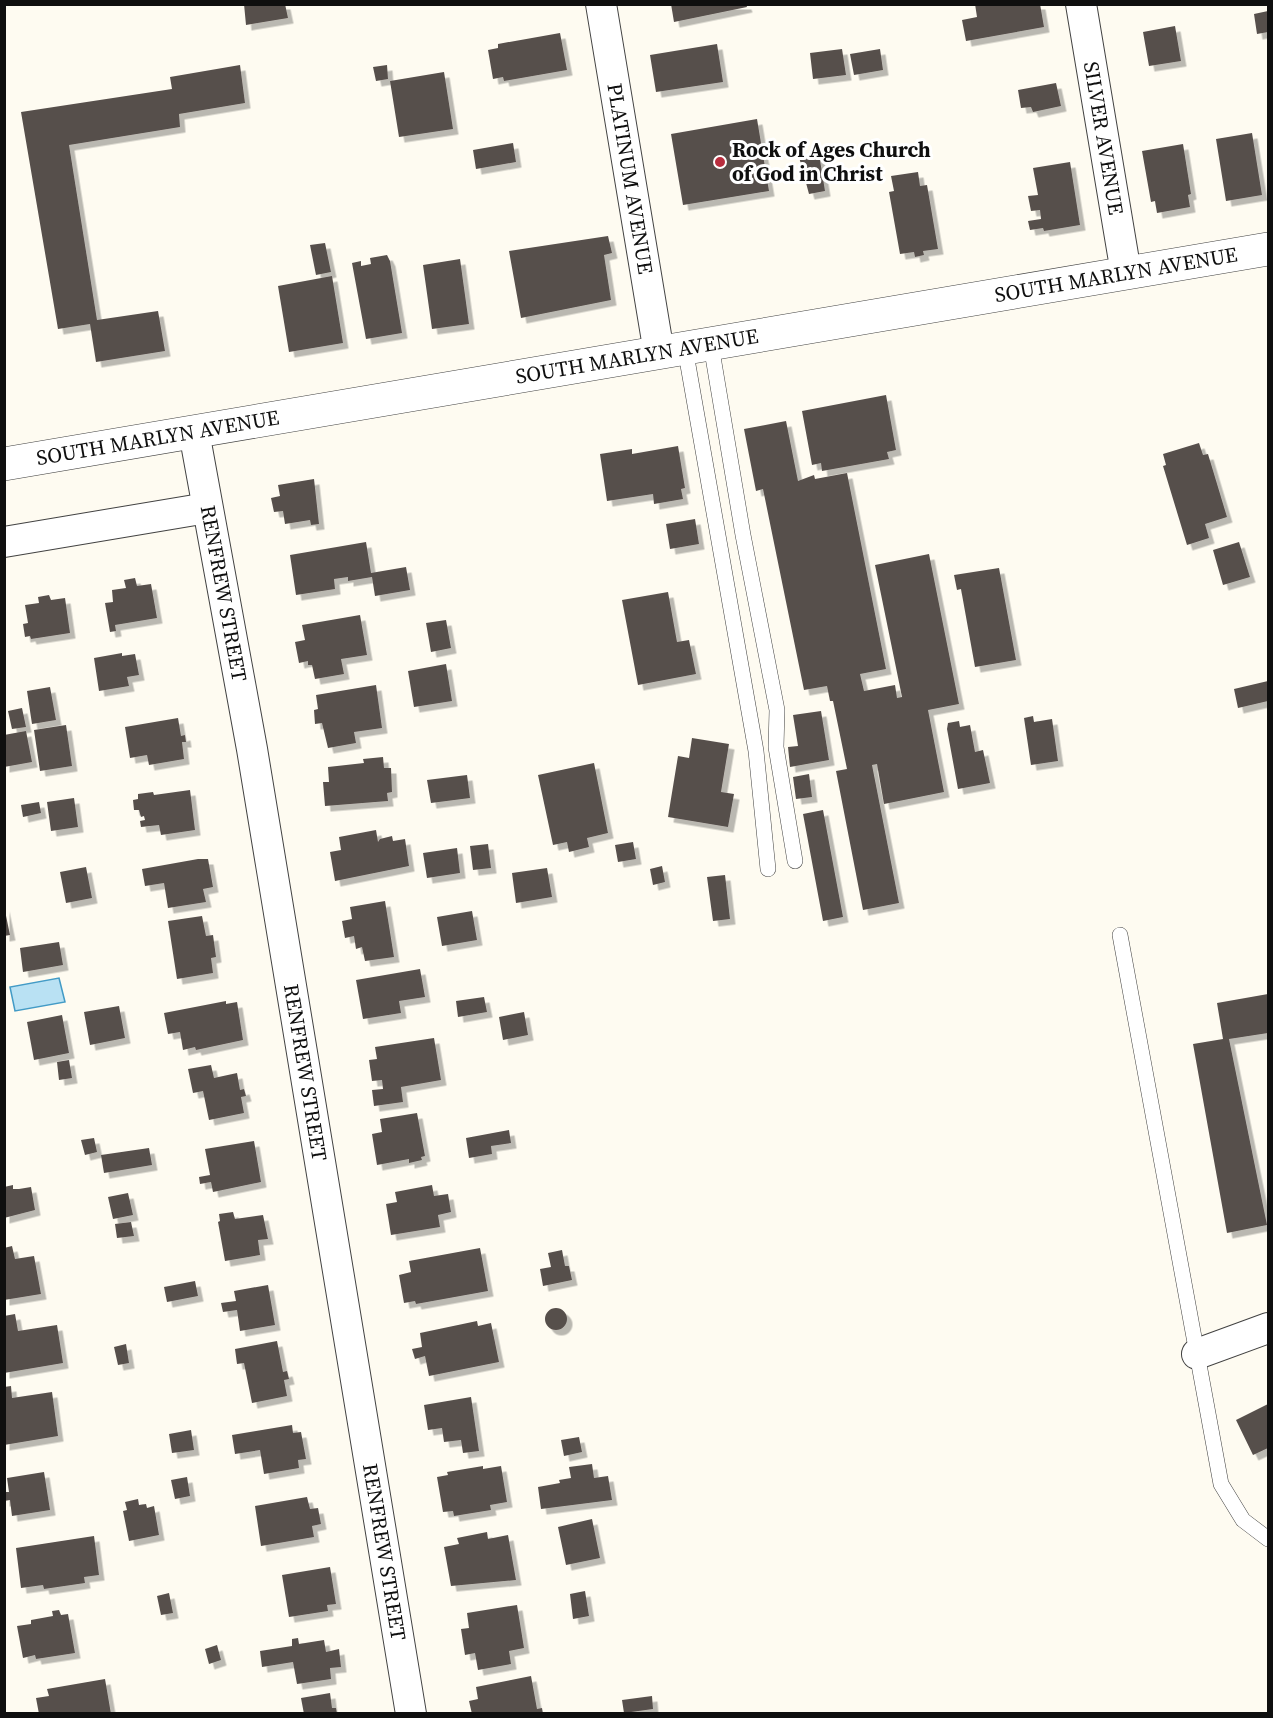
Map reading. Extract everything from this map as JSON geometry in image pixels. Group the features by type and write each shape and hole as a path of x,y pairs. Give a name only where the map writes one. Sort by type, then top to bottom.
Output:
{"street":[{"name":"PLATINUM AVENUE","path":"602,4 685,349"},
{"name":"SILVER AVENUE","path":"1081,4 1126,273"},
{"name":"SOUTH MARLYN AVENUE","path":"4,464 1269,249"},
{"name":"RENFREW STREET","path":"194,432 252,749 411,1713"},
{"path":"4,542 207,508"},
{"path":"1197,1354 1269,1328"}],"lane":[{"path":"685,349 777,710 776,747 795,861"},
{"path":"685,349 756,751 768,869"},
{"path":"1120,935 1221,1484 1243,1520 1269,1539"}],"water":[{"path":"59,978 65,1002 15,1011 10,987"}],"building":[{"path":"244,4 285,4 288,18 246,25"},
{"path":"671,4 746,4 747,7 674,22"},
{"path":"975,4 1040,4 1044,27 966,41 962,20 977,17"},
{"path":"1268,11 1268,32 1257,34 1254,14"},
{"path":"1175,26 1181,61 1149,66 1143,32"},
{"path":"560,33 567,70 504,81 503,77 493,79 488,50 498,48 498,44"},
{"path":"717,44 723,82 656,92 650,55"},
{"path":"842,49 846,75 813,79 810,53"},
{"path":"880,49 883,70 854,75 850,54"},
{"path":"240,65 245,103 179,114 180,127 69,145 97,320 158,311 165,351 96,362 90,324 58,329 21,112 172,89 170,77"},
{"path":"387,65 388,79 376,81 373,67"},
{"path":"444,72 453,129 399,137 390,81"},
{"path":"1056,83 1061,106 1033,112 1031,107 1021,108 1018,90"},
{"name":"Rock of Ages Church of God in Christ","path":"757,119 769,191 683,205 671,134"},
{"path":"1252,133 1262,195 1226,201 1216,139"},
{"path":"513,143 516,162 476,169 473,150"},
{"path":"1183,144 1191,194 1188,195 1190,207 1157,213 1155,201 1151,202 1142,151"},
{"path":"819,154 825,191 809,194 799,157"},
{"path":"1070,162 1080,225 1044,231 1043,228 1030,230 1028,221 1041,219 1040,210 1031,211 1028,196 1038,195 1033,168"},
{"path":"918,172 920,186 927,185 938,249 923,251 924,255 915,257 914,252 900,254 889,192 894,191 891,176"},
{"path":"608,236 612,253 604,255 611,300 521,318 509,251"},
{"path":"325,243 331,272 316,275 310,245"},
{"path":"387,255 390,261 402,333 366,339 352,263 361,261 361,266 371,264 370,258"},
{"path":"460,259 469,324 432,329 423,265"},
{"path":"332,276 343,343 289,352 278,286"},
{"path":"886,395 896,450 887,452 889,459 822,471 821,463 812,465 802,411"},
{"path":"786,421 798,481 814,475 815,479 847,473 886,669 860,674 864,691 895,685 897,698 902,697 875,565 929,554 959,704 928,710 944,792 884,804 877,764 872,765 899,903 863,910 836,771 847,769 833,701 830,701 827,686 804,690 763,489 756,491 744,429"},
{"path":"1199,443 1203,455 1208,454 1227,517 1205,524 1209,538 1187,545 1163,466 1166,465 1163,454"},
{"path":"678,446 685,488 681,489 683,499 654,504 653,494 607,501 600,454 632,449 632,454"},
{"path":"314,479 319,524 311,525 310,520 285,524 283,511 274,512 271,498 280,496 278,485"},
{"path":"695,519 699,544 670,549 666,524"},
{"path":"366,542 371,573 406,567 410,590 375,596 372,577 348,581 348,577 334,579 335,589 296,595 290,555"},
{"path":"1239,542 1250,577 1223,585 1213,550"},
{"path":"999,568 1016,660 975,667 961,589 957,590 954,575"},
{"path":"135,578 137,586 151,584 157,618 115,625 116,631 110,632 105,603 113,602 112,590 126,588 124,580"},
{"path":"668,592 677,642 689,640 696,674 638,685 622,600"},
{"path":"49,595 51,600 65,598 70,633 31,639 30,636 25,637 23,624 28,623 25,605 39,603 38,597"},
{"path":"360,615 367,655 341,659 344,674 315,679 312,665 308,665 308,661 299,663 295,642 305,640 302,625"},
{"path":"446,620 451,648 431,652 426,623"},
{"path":"122,653 122,656 135,654 139,675 127,677 129,686 99,691 94,658"},
{"path":"446,664 452,701 414,707 408,671"},
{"path":"1268,681 1268,701 1238,708 1234,689"},
{"path":"376,685 382,728 354,732 356,743 328,748 322,723 315,724 314,710 318,709 316,695"},
{"path":"50,687 56,720 32,724 27,691"},
{"path":"22,708 26,727 12,729 8,711"},
{"path":"821,711 829,760 790,767 788,747 798,746 793,715"},
{"path":"1033,716 1034,722 1052,719 1058,761 1031,765 1024,718"},
{"path":"178,718 181,736 185,735 186,742 182,742 184,759 149,765 147,755 130,758 125,727"},
{"path":"959,721 960,727 970,725 975,752 983,750 990,783 958,789 947,729 948,723"},
{"path":"66,725 72,766 40,771 34,730"},
{"path":"26,731 32,762 4,767 4,735"},
{"path":"692,738 729,744 721,792 734,794 728,827 668,817 678,756 689,758"},
{"path":"383,757 384,768 391,768 392,792 387,793 388,801 325,806 323,782 329,782 328,767 364,763 363,759"},
{"path":"594,763 608,833 587,838 589,847 569,852 567,842 553,845 538,775"},
{"path":"809,774 812,797 796,799 793,777"},
{"path":"467,775 470,798 431,803 427,780"},
{"path":"190,790 195,830 161,835 159,825 141,827 140,821 145,820 144,816 141,817 139,810 134,810 133,800 138,799 138,794 153,792 154,795"},
{"path":"74,798 78,827 51,831 47,802"},
{"path":"39,802 41,813 23,817 21,805"},
{"path":"823,810 843,917 823,921 803,814"},
{"path":"376,830 378,842 380,839 392,836 393,841 405,839 409,866 335,881 330,852 341,850 339,837"},
{"path":"633,842 636,859 618,862 615,845"},
{"path":"488,844 491,868 473,870 470,846"},
{"path":"457,848 460,873 427,878 423,853"},
{"path":"208,859 213,887 203,889 206,902 168,908 164,883 145,886 142,869"},
{"path":"662,866 665,882 653,885 650,869"},
{"path":"86,867 92,898 66,903 60,872"},
{"path":"547,868 552,897 516,903 512,873"},
{"path":"725,875 730,919 713,921 707,877"},
{"path":"385,901 394,957 365,961 362,947 356,949 354,936 345,938 342,921 352,919 350,907"},
{"path":"4,906 10,935 4,936"},
{"path":"472,911 477,940 442,946 437,917"},
{"path":"202,916 206,936 213,935 216,957 211,958 213,973 177,979 168,921"},
{"path":"59,942 63,965 23,972 20,948"},
{"path":"420,969 425,997 399,1001 401,1013 363,1019 356,980"},
{"path":"1268,994 1268,1033 1229,1039 1267,1225 1227,1233 1193,1044 1223,1039 1217,1003"},
{"path":"484,997 487,1012 458,1017 456,1001"},
{"path":"226,1001 226,1004 237,1002 243,1040 196,1050 195,1047 183,1050 180,1032 168,1034 164,1013"},
{"path":"119,1006 125,1038 90,1045 84,1012"},
{"path":"524,1012 528,1035 503,1040 499,1017"},
{"path":"62,1015 69,1053 34,1060 27,1022"},
{"path":"434,1038 441,1080 401,1087 403,1102 374,1106 372,1090 383,1089 382,1080 372,1081 369,1060 377,1059 375,1047"},
{"path":"69,1060 72,1078 59,1080 57,1062"},
{"path":"211,1065 214,1078 237,1073 240,1090 244,1089 246,1096 241,1097 244,1113 209,1120 203,1091 193,1093 188,1069"},
{"path":"417,1113 425,1156 421,1157 422,1160 409,1163 409,1159 377,1165 372,1134 382,1132 380,1119"},
{"path":"509,1130 511,1143 491,1146 492,1154 469,1158 466,1138"},
{"path":"94,1138 97,1152 85,1155 81,1140"},
{"path":"254,1141 261,1182 213,1192 211,1182 200,1184 199,1177 210,1175 205,1149"},
{"path":"149,1148 152,1165 104,1173 101,1155"},
{"path":"13,1185 13,1189 31,1187 35,1210 4,1218 4,1187"},
{"path":"432,1185 434,1196 448,1194 451,1212 438,1215 440,1227 391,1235 386,1204 397,1202 395,1192"},
{"path":"128,1193 133,1215 113,1219 108,1197"},
{"path":"233,1212 235,1219 263,1215 268,1239 258,1240 260,1255 225,1261 218,1222 220,1221 219,1214"},
{"path":"131,1222 134,1236 117,1238 115,1224"},
{"path":"12,1246 15,1259 34,1256 41,1294 4,1300 4,1248"},
{"path":"480,1248 488,1291 416,1304 415,1301 404,1303 399,1275 411,1272 409,1261"},
{"path":"562,1250 565,1266 569,1266 572,1280 543,1286 540,1269 551,1267 548,1253"},
{"path":"195,1281 198,1296 167,1302 164,1287"},
{"path":"268,1285 275,1325 240,1331 237,1310 223,1312 221,1303 236,1301 234,1291"},
{"path":"556,1308 564,1311 567,1319 564,1327 556,1330 548,1327 545,1319 548,1311"},
{"path":"15,1314 18,1331 57,1325 63,1363 4,1373 4,1316"},
{"path":"477,1321 478,1326 491,1323 499,1362 429,1376 425,1356 415,1359 412,1349 422,1347 420,1333"},
{"path":"277,1341 283,1372 287,1371 289,1379 284,1380 287,1396 252,1403 244,1363 237,1364 235,1349"},
{"path":"126,1344 129,1363 118,1365 114,1347"},
{"path":"11,1386 12,1398 52,1392 58,1436 4,1445 4,1387"},
{"path":"471,1397 479,1451 463,1453 461,1440 444,1442 442,1428 428,1430 424,1405"},
{"path":"1268,1404 1268,1448 1253,1455 1236,1420"},
{"path":"292,1425 293,1433 301,1432 306,1459 298,1460 299,1468 264,1474 260,1450 235,1454 232,1435"},
{"path":"191,1430 194,1450 172,1453 169,1434"},
{"path":"579,1437 582,1452 564,1456 561,1440"},
{"path":"592,1464 594,1478 608,1476 612,1500 541,1509 538,1487 560,1483 559,1480 571,1478 569,1467"},
{"path":"483,1466 483,1469 501,1466 507,1502 490,1505 491,1510 454,1516 453,1511 443,1512 437,1477 448,1475 447,1472"},
{"path":"44,1472 50,1510 12,1516 10,1500 4,1501 4,1492 9,1492 7,1478"},
{"path":"187,1477 190,1496 175,1499 171,1480"},
{"path":"307,1497 310,1509 318,1508 321,1524 312,1526 314,1537 261,1546 255,1506"},
{"path":"138,1499 139,1505 146,1504 147,1508 154,1506 159,1535 129,1541 123,1511 127,1510 125,1502"},
{"path":"592,1519 600,1558 566,1565 558,1527"},
{"path":"487,1532 488,1539 508,1535 516,1580 451,1586 444,1547 459,1544 457,1538"},
{"path":"94,1536 99,1575 84,1577 85,1583 44,1589 43,1585 21,1588 16,1548"},
{"path":"330,1567 336,1604 327,1605 328,1611 289,1617 282,1575"},
{"path":"585,1591 589,1616 573,1619 570,1594"},
{"path":"169,1593 173,1613 161,1615 157,1596"},
{"path":"517,1605 524,1648 509,1651 511,1664 478,1670 475,1653 465,1655 461,1629 469,1628 467,1613"},
{"path":"59,1610 61,1615 68,1614 75,1653 36,1659 35,1655 23,1658 17,1626 31,1624 31,1620 53,1616 52,1611"},
{"path":"298,1638 299,1644 324,1640 326,1652 339,1649 341,1667 330,1668 331,1679 297,1684 293,1662 262,1667 260,1651 292,1646 292,1639"},
{"path":"217,1645 221,1660 209,1664 205,1649"},
{"path":"531,1676 537,1709 542,1708 543,1714 472,1714 469,1701 478,1699 476,1687"},
{"path":"105,1679 111,1714 39,1714 36,1698 49,1696 47,1689"},
{"path":"330,1693 332,1708 336,1708 337,1714 304,1714 301,1698"},
{"path":"652,1696 653,1709 624,1713 622,1700"}],"place":[{"name":"Rock of Ages Church of God in Christ","path":"720,162"}]}
